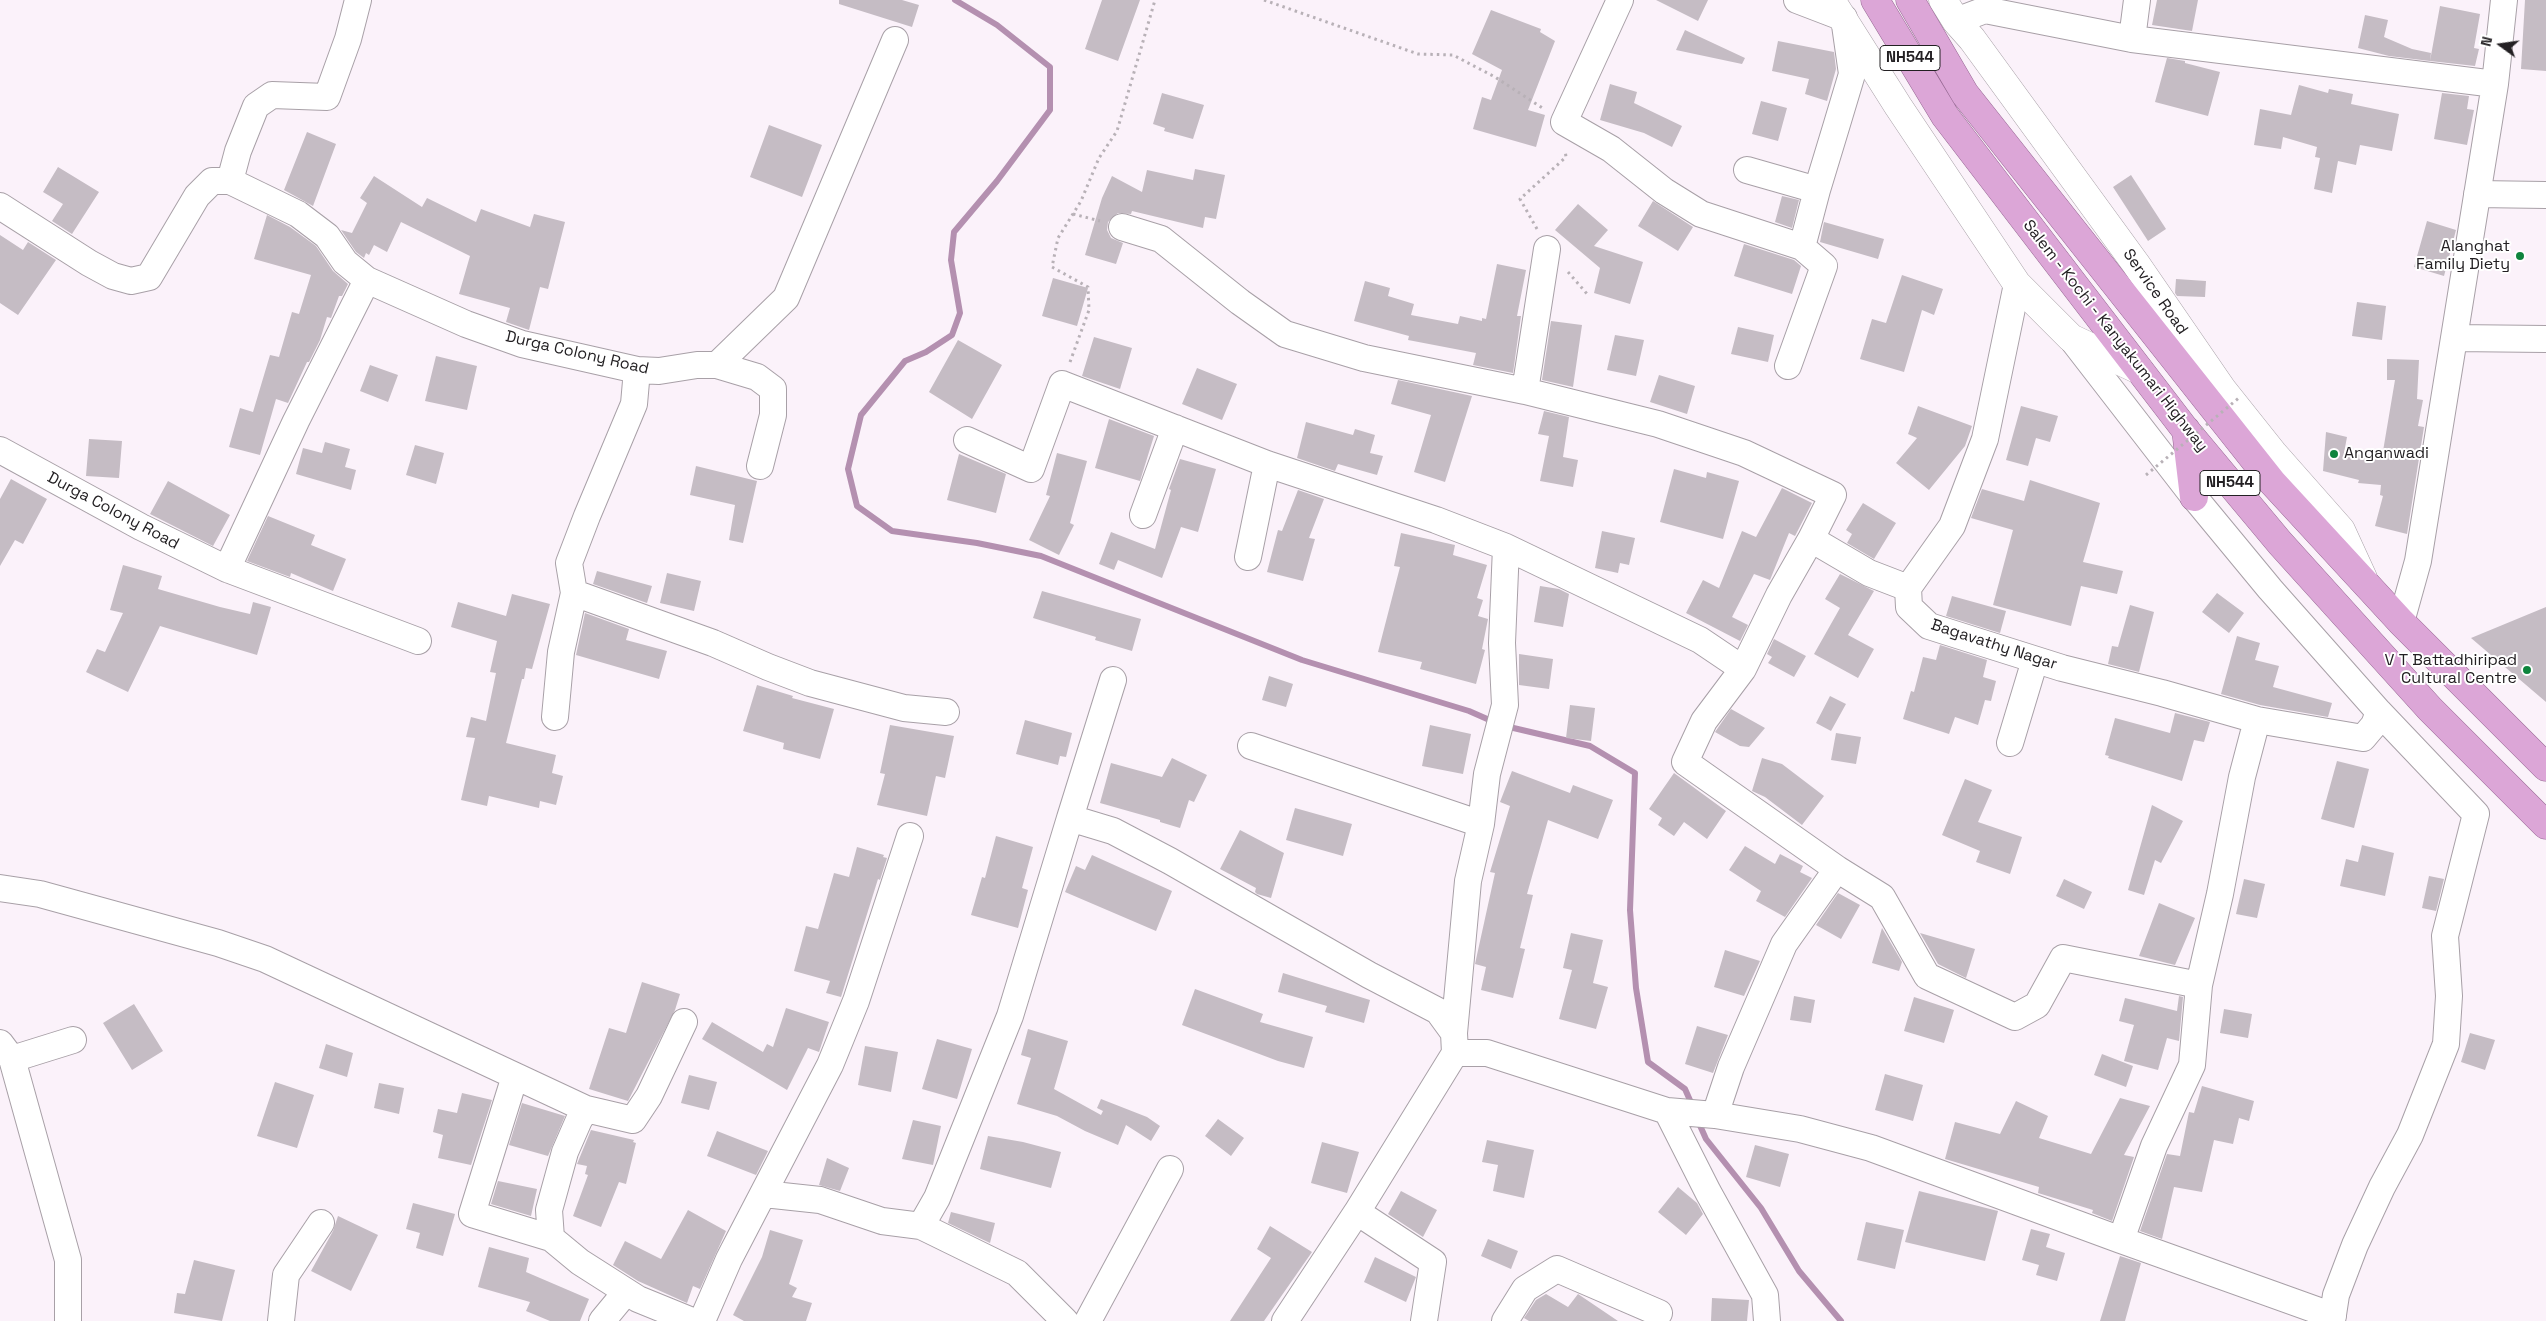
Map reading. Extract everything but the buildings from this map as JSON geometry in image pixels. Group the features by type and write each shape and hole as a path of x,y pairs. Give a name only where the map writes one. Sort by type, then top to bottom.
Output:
{"highway":[{"name":"Salem - Kochi - Kanyakumari Highway","path":"1875,0 1945,116 2186,430 2280,543 2430,709 2546,825"},
{"name":"Salem - Kochi - Kanyakumari Highway","path":"1910,0 1965,94 2272,482 2401,622 2546,768"},
{"path":"2186,430 2194,497"}],"street":[{"path":"0,206 89,263 114,276 131,281 149,277 197,196 212,181 230,180 238,151 256,106 272,95 327,97 348,39 358,0"},
{"path":"1620,0 1564,122 1611,149 1664,191 1701,214 1802,247 1824,266 1788,366"},
{"path":"1070,818 1113,831 1214,884 1284,927 1438,1011 1454,1043 1693,1113 1800,1129 1871,1148 2333,1318 2336,1295 2355,1245 2382,1187 2410,1135 2446,1044 2449,996 2445,936 2476,814 2317,645 2194,497 2071,338 2017,284 1898,106 1838,9 1797,0"},
{"path":"2132,38 2137,0"},
{"path":"2401,622 2418,561 2495,84 2504,0"},
{"path":"1802,247 1852,74 1838,9"},
{"path":"1949,10 1984,10 2132,38 2495,84"},
{"name":"Service Road","path":"1949,10 2130,256 2222,389 2273,453 2341,530 2366,583"},
{"path":"717,365 786,298 895,40"},
{"path":"1747,170 1817,190"},
{"name":"Durga Colony Road","path":"230,180 298,214 327,236 345,262 367,280 466,324 522,344 637,370 659,371 696,365 717,365 757,377 772,389 773,415 760,466"},
{"path":"2477,194 2546,195"},
{"path":"1122,227 1161,239 1240,302 1285,334 1381,362 1525,391 1658,424 1744,453 1833,495 1811,540 1779,595 1743,669 1704,721 1685,762 1837,869 1882,897 1927,976 2015,1017 2037,1005 2063,958 2199,985"},
{"path":"1525,391 1548,249"},
{"path":"227,569 296,420 367,280"},
{"path":"1811,540 1869,573 1908,588 1952,526 1985,439 2017,284"},
{"path":"2071,338 2140,370"},
{"path":"2454,338 2546,339"},
{"path":"555,717 561,652 574,593 569,563 586,516 634,404 637,370"},
{"path":"967,440 1031,469 1062,384 1268,464 1436,520 1506,547 1700,640 1743,669"},
{"path":"1143,515 1175,428"},
{"name":"Durga Colony Road","path":"0,450 141,528 227,569 418,641"},
{"path":"1248,557 1268,464"},
{"path":"1285,1321 1357,1212 1454,1043 1468,881 1481,824 1487,774 1505,705 1502,625 1506,547"},
{"name":"Bagavathy Nagar","path":"1908,588 1909,607 1929,626 2035,660 2257,720 2363,738 2374,725 2379,712"},
{"path":"574,593 713,643 768,667 810,682 904,708 946,712"},
{"path":"2010,743 2035,660"},
{"path":"921,1226 937,1198 1010,1016 1113,680"},
{"path":"2121,1240 2154,1146 2192,1065 2199,985 2220,894 2242,777 2257,720"},
{"path":"1251,746 1481,824"},
{"path":"702,1321 729,1259 830,1066 856,1001 910,836"},
{"path":"1693,1113 1731,1067 1784,944 1837,869"},
{"path":"0,888 40,894 218,943 265,959 586,1109 633,1120 649,1096 684,1022"},
{"path":"68,1321 68,1260 6,1051 73,1040"},
{"path":"515,1076 472,1214 550,1238 580,1262 626,1292 638,1299 692,1321"},
{"path":"550,1238 549,1210 551,1200 565,1152 586,1109"},
{"path":"1693,1113 1708,1192 1765,1295 1767,1321"},
{"path":"1088,1321 1170,1169"},
{"path":"764,1194 820,1200 882,1221 921,1226 1017,1273 1065,1321"},
{"path":"1357,1212 1433,1262 1424,1321"},
{"path":"281,1321 286,1275 321,1223"},
{"path":"1505,1321 1524,1289 1556,1269 1659,1313"},
{"path":"602,1321 626,1292"}],"path":[{"path":"1062,384 1089,310 1088,287 1052,266 1058,238 1081,201 1099,158 1117,131 1155,0"},
{"path":"1264,0 1418,54 1453,55 1494,77 1564,122 1566,157 1520,199 1548,249 1588,294"},
{"path":"2146,475 2240,397"}],"waterway":[{"path":"955,0 997,25 1050,67 1050,110 997,181 954,232 951,260 960,313 952,335 926,352 905,361 861,415 848,469 857,506 892,531 977,543 1041,556 1302,660 1469,711 1494,722"},
{"path":"1505,726 1590,746 1635,773 1630,910 1636,988 1648,1062 1685,1089 1693,1107"},
{"path":"1698,1121 1706,1139 1761,1208 1799,1271 1841,1321"}],"place":[{"name":"Alanghat Family Diety","path":"2520,256"},
{"name":"Anganwadi","path":"2334,454"},
{"name":"V T Battadhiripad Cultural Centre","path":"2527,670"}]}
